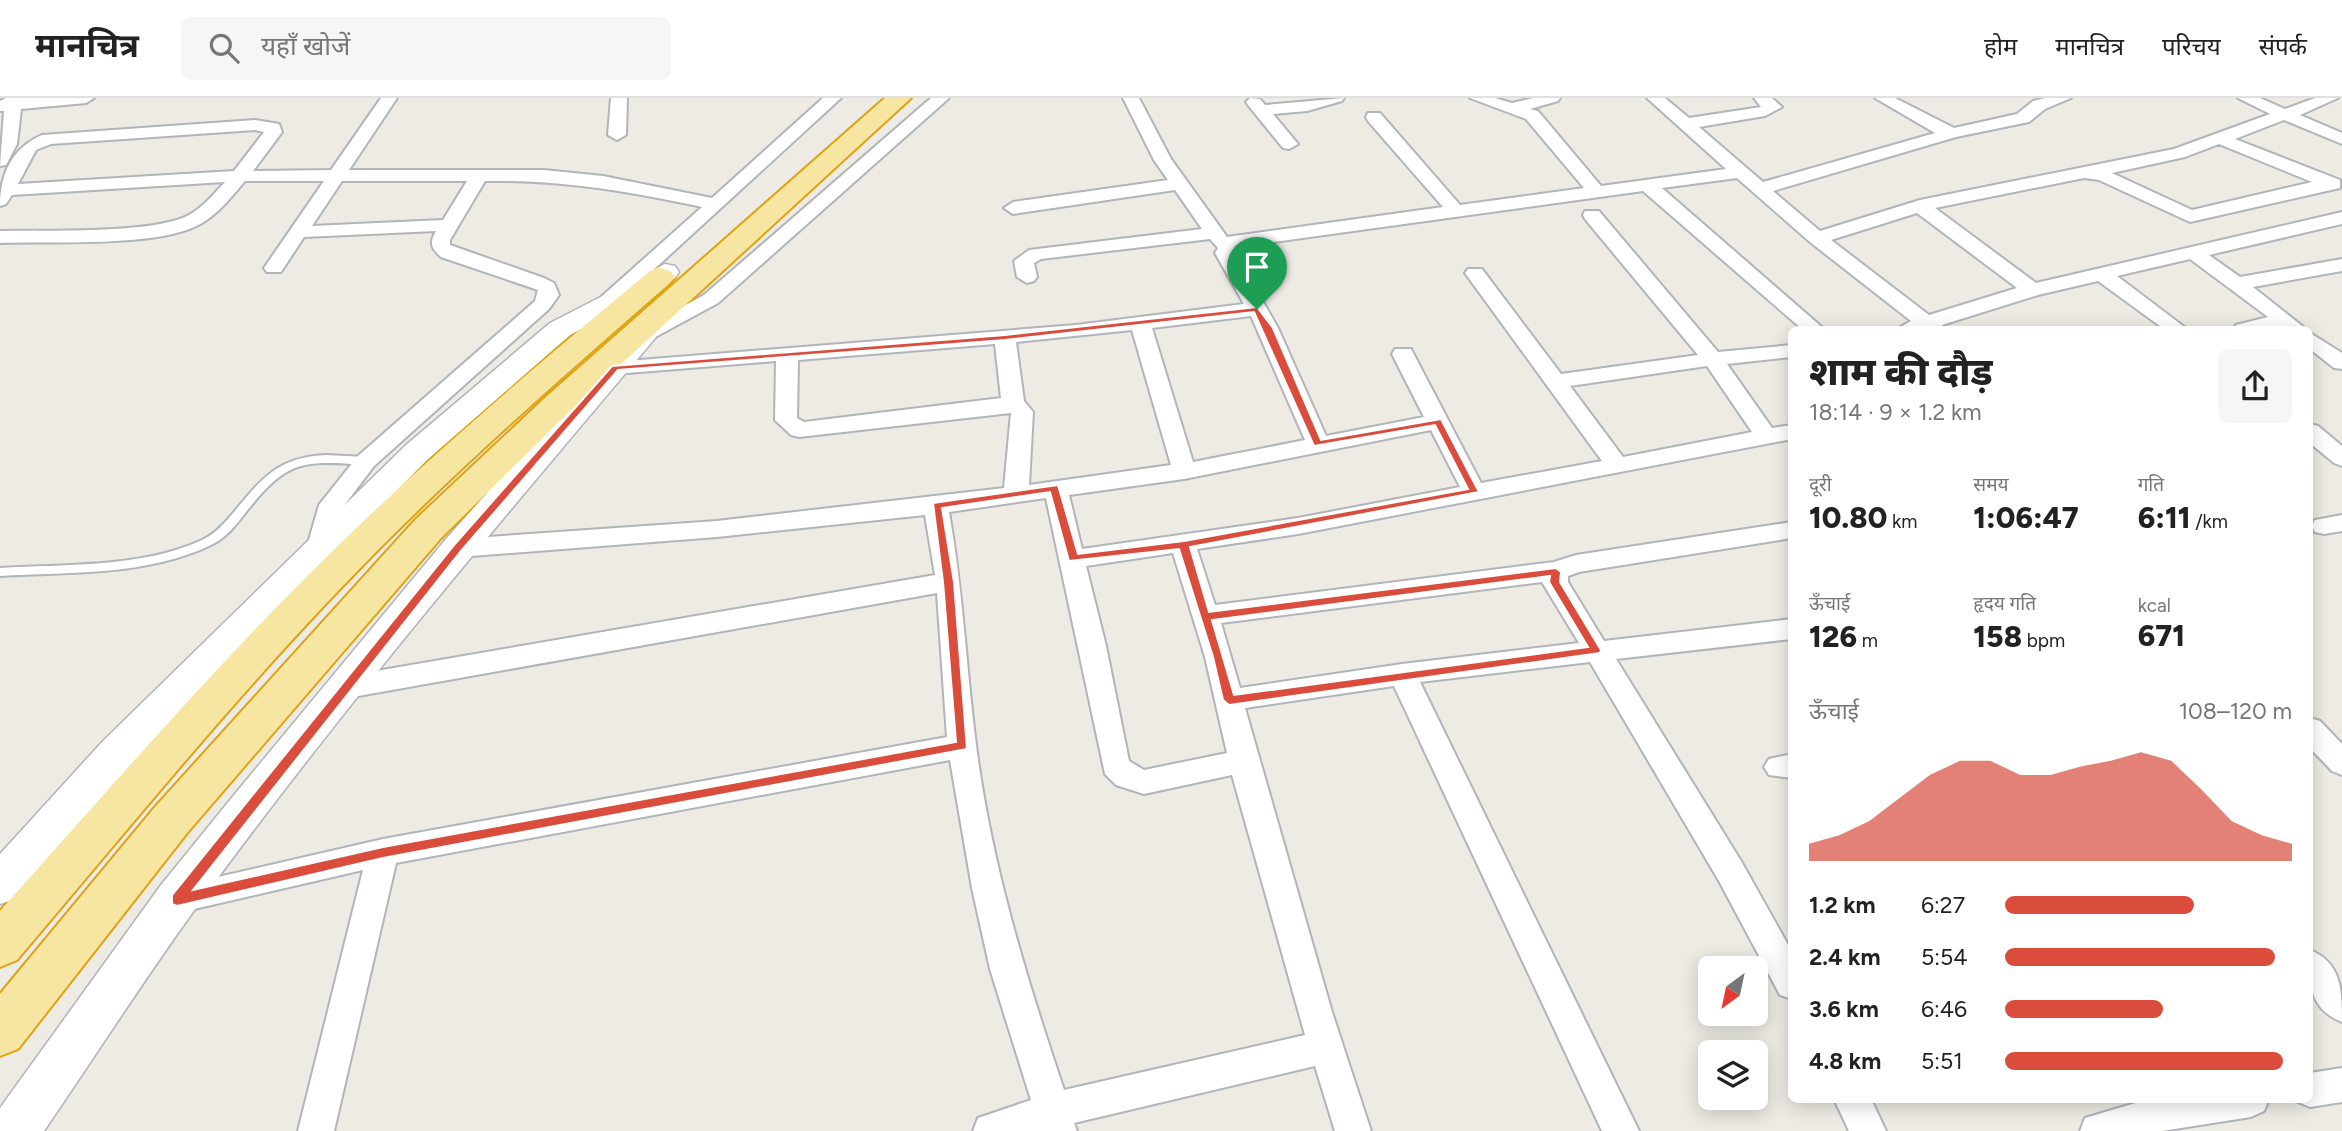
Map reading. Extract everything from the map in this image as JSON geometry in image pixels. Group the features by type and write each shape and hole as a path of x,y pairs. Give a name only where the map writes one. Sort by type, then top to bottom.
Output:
{"highway":[{"path":"0,1032 171,820 428,528 667,288 865,98"},
{"path":"0,945 217,696 324,583 514,401 667,288 899,98"}],"main road":[{"path":"0,885 116,754 318,547 417,452 550,337 607,302 667,288"},
{"path":"14,1131 177,900 458,548 615,368 639,338 667,288"}],"street":[{"path":"0,161 8,144 15,103 86,98"},
{"path":"274,268 334,175 389,98"},
{"path":"617,135 619,98"},
{"path":"607,302 833,98"},
{"path":"639,338 711,299 941,98"},
{"path":"1131,98 1146,130 1220,240 1268,328 1318,444"},
{"path":"1256,104 1307,106 1336,98"},
{"path":"1478,98 1493,105 1514,108 1532,115 1597,192"},
{"path":"1514,108 1552,98"},
{"path":"1655,98 1817,238 1930,326"},
{"path":"1685,124 1774,107 1762,98"},
{"path":"1883,98 1934,127 1953,133"},
{"path":"1760,188 1953,133 2023,118 2039,106 2063,98"},
{"path":"2246,98 2342,139"},
{"path":"1817,238 1920,206 2064,175 2160,158 2330,98"},
{"path":"1256,104 1289,144"},
{"path":"1374,117 1455,210"},
{"path":"0,237 172,228 201,215 239,176 273,132 273,128 255,125 48,139 29,147 3,195"},
{"path":"2218,138 2336,185"},
{"path":"1027,277 1024,261 1036,254 1238,240 1741,172"},
{"path":"2091,172 2115,180 2189,216 2336,185"},
{"path":"318,547 331,505 366,461 542,305 549,295 547,288 537,282 448,253 441,247 440,240 479,175"},
{"path":"3,195 239,176 479,175 586,178 715,204"},
{"path":"1013,208 1180,184"},
{"path":"1646,184 1811,326"},
{"path":"1920,206 2032,290"},
{"path":"1592,215 1713,359 1766,436"},
{"path":"1934,326 2032,290 2342,218"},
{"path":"297,232 449,225"},
{"path":"2192,251 2290,324"},
{"path":"2235,284 2342,265"},
{"path":"1475,273 1617,465"},
{"path":"2100,273 2173,326"},
{"path":"615,368 1005,337 1257,309"},
{"path":"1140,324 1184,471"},
{"path":"2271,326 2290,324"},
{"path":"1005,337 1013,404 1022,412 1016,494"},
{"path":"2313,341 2342,363"},
{"path":"1557,381 1788,351"},
{"path":"787,354 786,420 799,430 1013,404"},
{"path":"1403,354 1474,492"},
{"path":"458,548 729,528 936,506 1184,471 1438,421"},
{"path":"1073,559 1184,545 1788,433"},
{"path":"2313,434 2342,458"},
{"path":"1055,488 1093,646 1115,766 1126,777 1144,782 1243,761"},
{"path":"936,506 948,582 962,746 988,888 1007,969 1056,1121"},
{"path":"1205,617 1556,572 1576,565 1660,549 1788,531"},
{"path":"1184,545 1229,700 1243,761 1353,1131"},
{"path":"1556,572 1555,582 1730,871 1788,977"},
{"path":"347,687 948,582"},
{"path":"1229,700 1402,674 1788,629"},
{"path":"1402,674 1621,1131"},
{"path":"2313,732 2342,763"},
{"path":"177,900 383,852 962,746"},
{"path":"316,1131 383,852"},
{"path":"2313,969 2342,1006"},
{"path":"991,1131 1056,1121 1326,1047"},
{"path":"2313,1090 2342,1085"},
{"path":"1854,1103 1868,1131"},
{"path":"2098,1131 2231,1103"}],"lane":[{"path":"0,572 157,560 210,541 231,525 267,477 289,464 317,457 366,461"}],"route":[{"path":"1257,309 1076,331 615,368 458,548 248,807 177,900 383,852 962,746 948,582 936,506 1055,488 1073,559 1184,545 1205,617 1219,657 1229,700 1402,674 1596,650 1555,582 1556,572 1205,617 1184,545 1474,492 1438,421 1318,444 1268,328 1257,309"}]}
